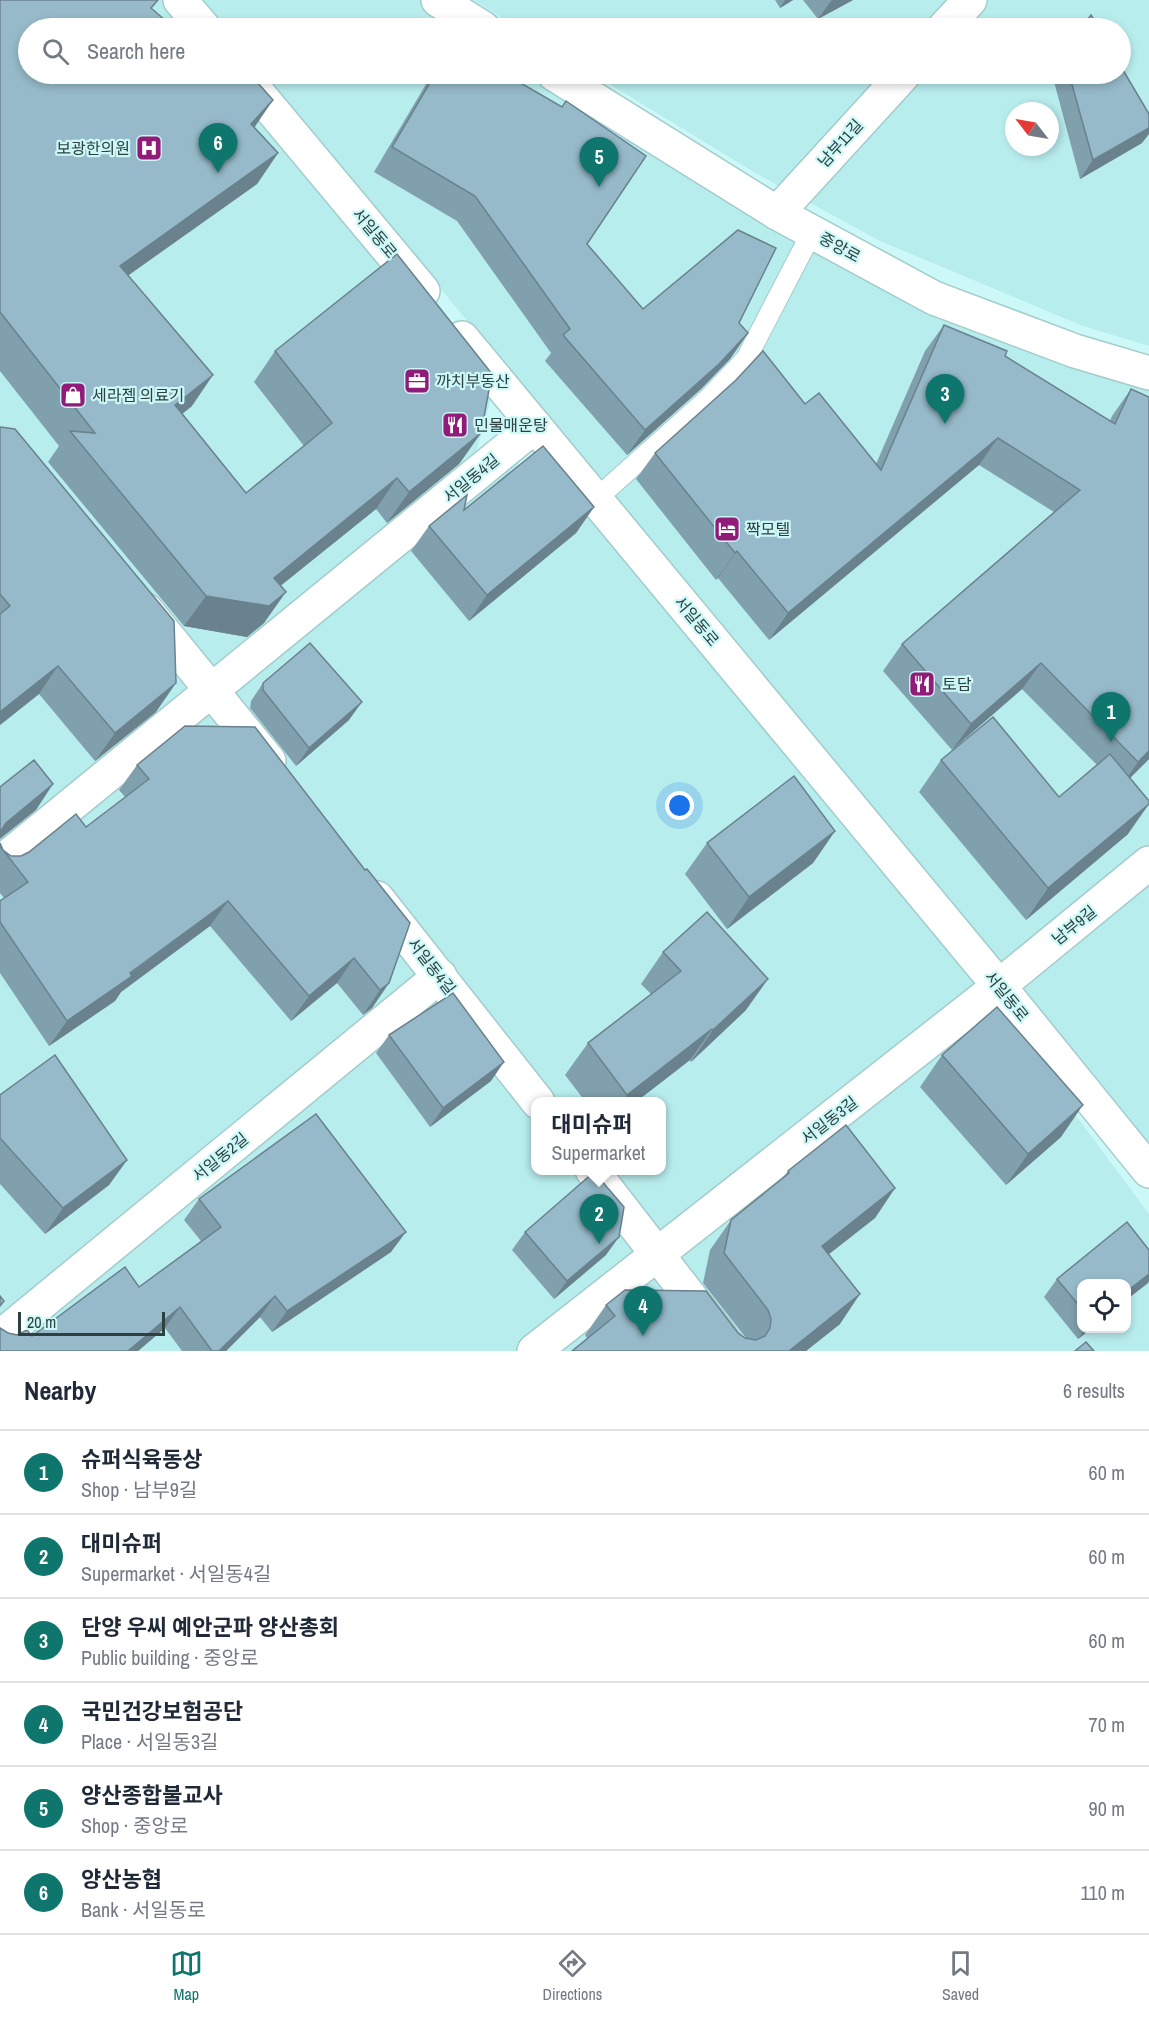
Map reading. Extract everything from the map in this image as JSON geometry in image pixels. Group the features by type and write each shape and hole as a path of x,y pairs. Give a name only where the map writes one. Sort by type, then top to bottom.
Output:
{"street":[{"path":"180,0 195,18"},
{"path":"438,0 467,18"},
{"path":"953,18 970,0"},
{"name":"서일동로","path":"250,84 999,986 1149,1172"},
{"name":"중앙로","path":"570,84 777,213 934,298 1075,351 1149,373"},
{"name":"남부11길","path":"777,213 895,84"},
{"name":"서일동4길","path":"0,863 535,426"},
{"path":"129,590 286,783"},
{"name":"남부9길","path":"999,986 1149,863"},
{"name":"서일동4길","path":"359,875 535,1097"},
{"name":"서일동2길","path":"0,1337 440,976"},
{"name":"서일동3길","path":"534,1351 999,986"},
{"path":"596,1175 732,1351"}],"lane":[{"path":"596,499 710,398 746,359 812,232"}],"shaded area":[{"path":"0,0 169,0 184,18 18,18 18,84 238,84 493,391 477,450 0,845"},
{"path":"201,0 420,0 449,18 216,18"},
{"path":"473,0 1149,0 1149,346 1083,326 880,241 757,174 609,84 1131,84 1131,18 503,18"},
{"path":"270,84 552,84 767,219 1149,386 1149,846 1004,966"},
{"path":"506,464 548,466 983,989 519,1351 0,1351 0,880"},
{"path":"1149,883 1149,1160 1013,992"},
{"path":"994,1005 1149,1214 1149,1351 547,1351"}],"building":[{"path":"0,0 158,0 151,8 162,18 18,18 18,84 259,84 273,100 251,124 278,153 120,266 213,375 175,405 246,493 332,423 275,351 397,254 492,374 481,433 409,492 397,478 274,578 286,592 269,606 206,596 70,431 95,433 0,312"},
{"path":"429,84 522,84 562,107 566,101 646,156 587,244 643,309 738,230 776,248 739,323 748,333 719,364 645,430 563,335 570,329 475,196 392,147"},
{"path":"1072,84 1131,84 1149,114 1149,128 1093,160"},
{"path":"944,325 1007,351 1005,356 1115,424 1131,389 1149,397 1149,751 1138,762 1041,663 971,724 902,644 1080,490 998,438 788,613 737,551 735,553 655,453 736,380 763,351 805,404 819,393 881,470"},
{"path":"0,427 15,429 174,621 176,683 115,733 58,666 0,712 0,614 10,606 0,594"},
{"path":"543,446 594,507 487,595 429,526 467,495 464,510"},
{"path":"310,643 362,702 309,748 263,690 263,683"},
{"path":"993,717 1059,797 1110,754 1149,801 1149,804 1048,888 941,760"},
{"path":"185,726 255,727 365,870 367,869 410,923 389,983 380,990 354,958 309,996 228,901 130,973 132,976 67,1021 0,922 0,901 28,882 3,850 11,856 21,856 76,814 86,827 149,779 137,765"},
{"path":"34,760 53,784 6,823 0,832 0,787"},
{"path":"794,776 835,831 749,897 707,843"},
{"path":"707,912 768,979 713,1030 627,1095 588,1043 681,971 663,952"},
{"path":"453,993 504,1062 443,1108 389,1035"},
{"path":"997,1007 1083,1105 1028,1154 942,1055"},
{"path":"55,1055 127,1160 63,1208 0,1138 0,1095"},
{"path":"316,1114 406,1232 287,1311 275,1296 219,1351 212,1351 180,1307 128,1351 0,1351 0,1328 17,1335 27,1330 32,1336 125,1267 139,1287 221,1227 199,1199"},
{"path":"846,1125 895,1188 822,1246 860,1294 789,1351 572,1351 615,1316 606,1305 625,1290 706,1291 738,1333 745,1338 756,1340 765,1336 770,1328 771,1319 768,1310 724,1253 731,1220"},
{"path":"591,1175 597,1175 624,1207 619,1237 567,1281 525,1232"},
{"path":"1127,1222 1149,1250 1149,1274 1131,1288 1131,1279 1077,1279 1077,1303 1057,1279"},
{"path":"1086,1342 1094,1351 1075,1351"}],"place":[{"name":"보광한의원","path":"149,148"},
{"name":"양산농협","path":"218,173"},
{"name":"양산종합불교사","path":"599,187"},
{"name":"까치부동산","path":"417,381"},
{"name":"세라젬 의료기","path":"73,395"},
{"name":"단양 우씨 예안군파 양산총회","path":"945,424"},
{"name":"민물매운탕","path":"455,425"},
{"name":"짝모텔","path":"727,529"},
{"name":"토담","path":"922,684"},
{"name":"슈퍼식육동상","path":"1111,742"},
{"name":"대미슈퍼","path":"599,1244"},
{"name":"국민건강보험공단","path":"643,1336"}]}
